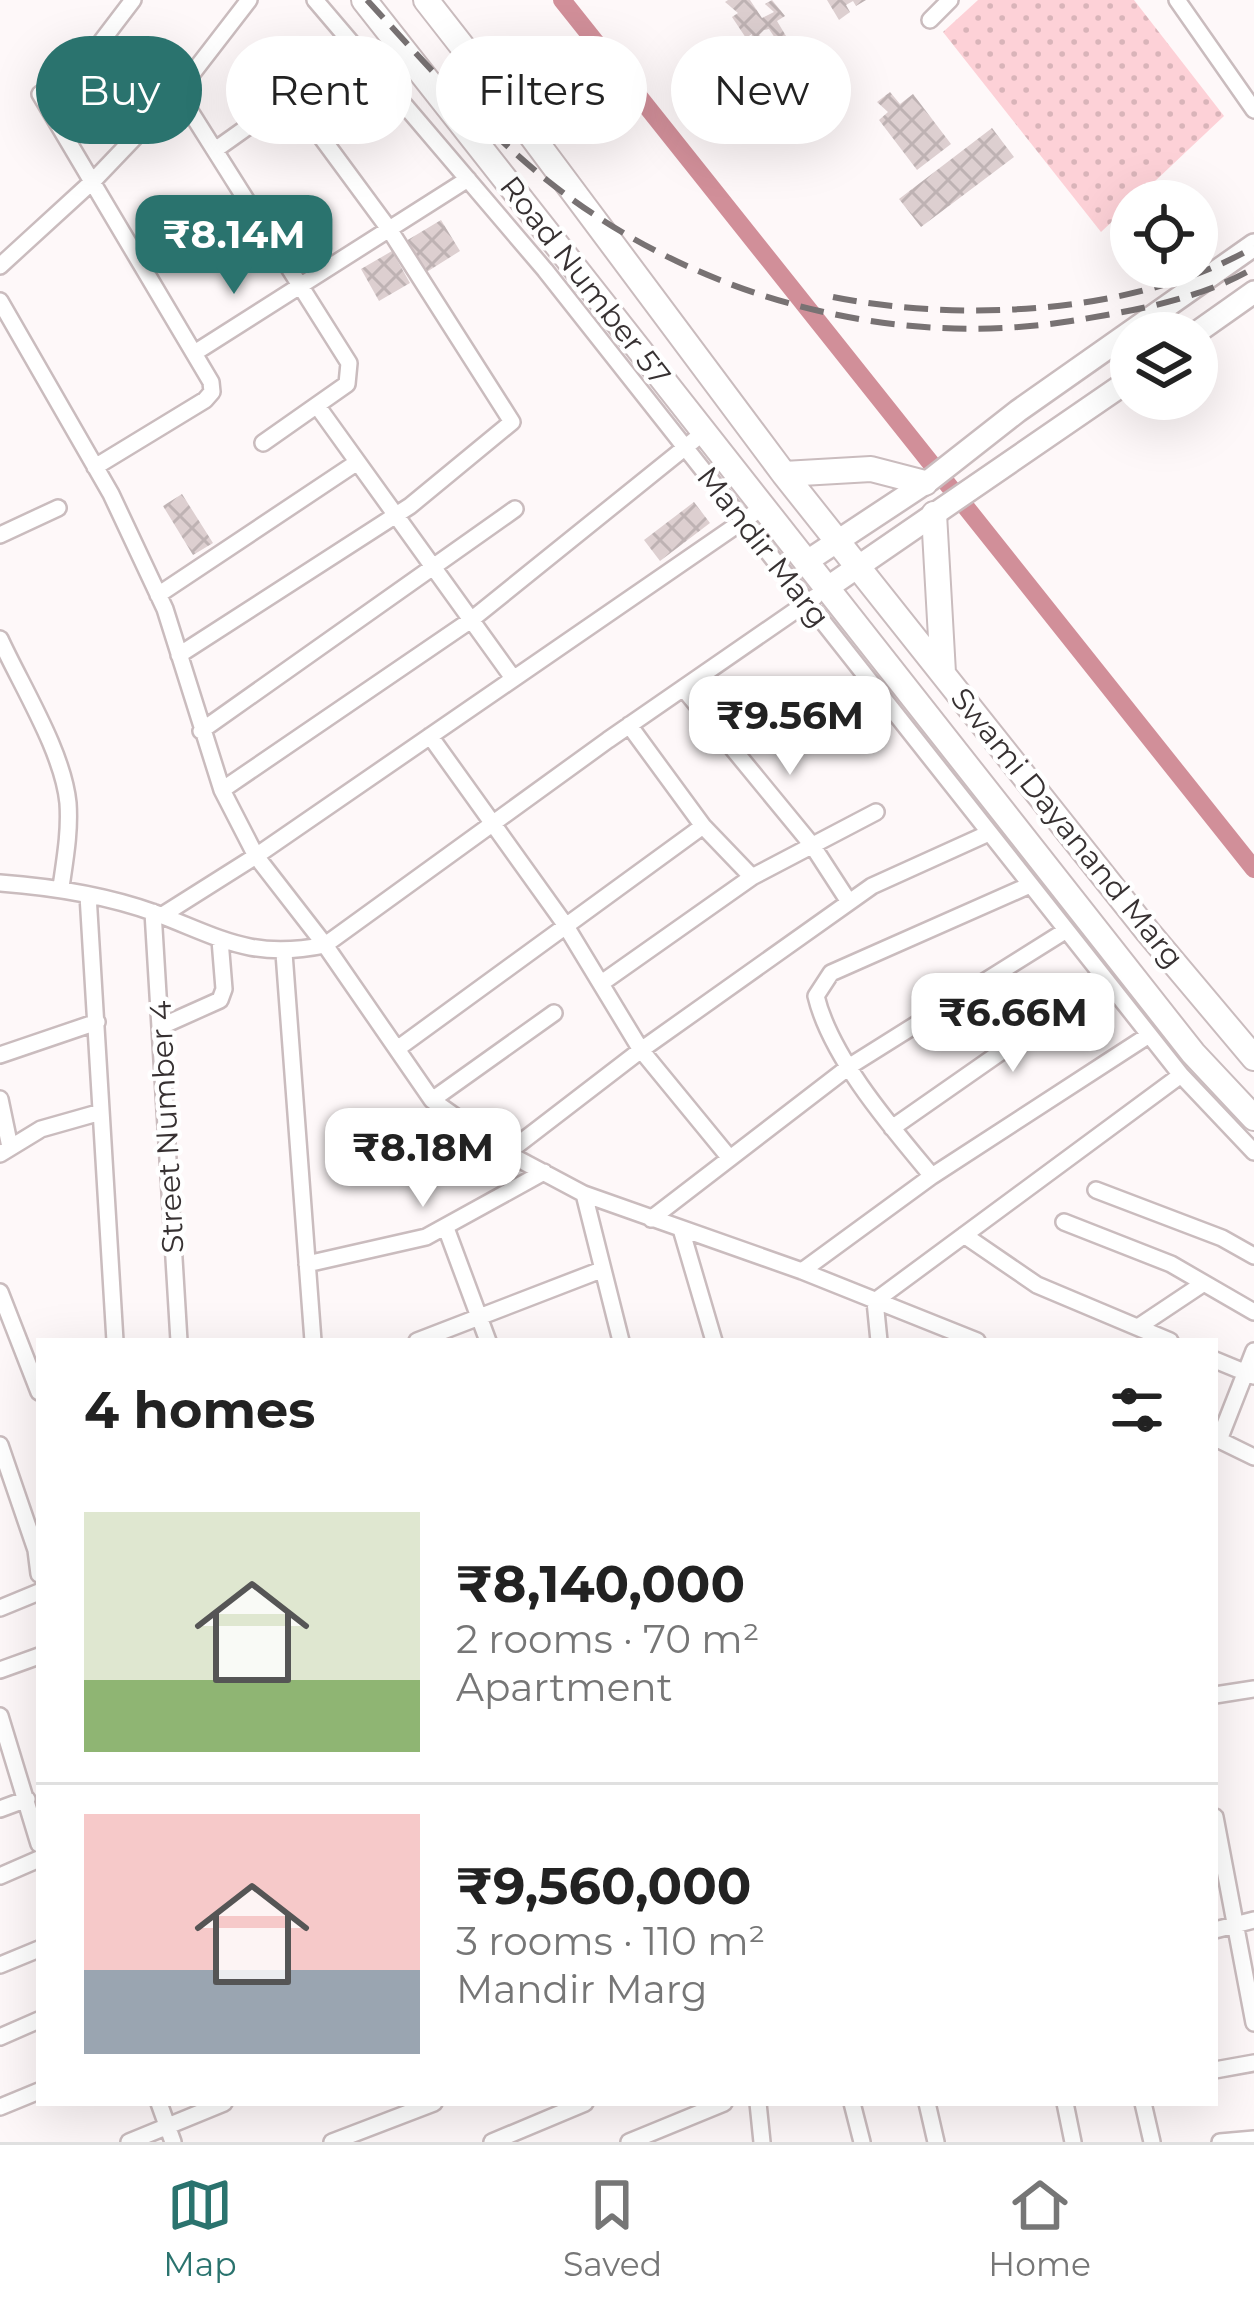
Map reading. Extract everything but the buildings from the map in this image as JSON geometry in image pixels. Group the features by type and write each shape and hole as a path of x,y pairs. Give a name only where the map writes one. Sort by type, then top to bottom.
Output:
{"main road":[{"name":"Road Number 57","path":"364,0 694,441 753,514 806,562"},
{"name":"Road Number 57","path":"426,0 837,541"},
{"path":"806,562 927,482 1254,245"},
{"path":"1218,317 1254,292"},
{"path":"817,596 1110,394"},
{"path":"784,474 871,470 927,482"},
{"path":"934,514 943,674"},
{"name":"Swami Dayanand Marg","path":"837,541 1254,1058"},
{"name":"Swami Dayanand Marg","path":"806,562 817,596 1193,1053 1254,1118"}],"street":[{"path":"106,36 133,0"},
{"path":"202,61 249,0"},
{"name":"Mandir Marg","path":"315,0 694,441"},
{"path":"930,20 950,0"},
{"path":"1177,0 1254,110"},
{"path":"179,655 394,516 512,422 389,229 291,96 215,151"},
{"path":"202,130 349,363 347,384 263,443"},
{"path":"72,144 212,382 206,400 95,467"},
{"path":"0,266 128,144"},
{"path":"196,352 468,179"},
{"path":"0,301 95,467 158,595 222,790 256,856 325,945 432,1100 508,1153 584,1195 802,1271 969,1338"},
{"path":"318,407 513,678"},
{"path":"222,790 470,620 694,441"},
{"path":"158,595 356,463"},
{"path":"0,535 58,508"},
{"path":"200,731 514,509"},
{"path":"157,914 256,856 753,514"},
{"name":"Mandir Marg","path":"753,514 1065,932 1181,1075 1254,1152"},
{"path":"0,883 62,887 157,914 220,940 284,953 325,945 817,596"},
{"path":"0,639 61,770 69,834 62,887"},
{"path":"682,688 812,845 849,902"},
{"path":"629,725 703,826 752,878"},
{"path":"430,736 565,923 641,1050 728,1156"},
{"path":"603,982 752,878 876,812"},
{"path":"397,1049 703,826"},
{"path":"508,1153 641,1050 849,902 906,868 989,833"},
{"path":"932,1176 850,1066 816,996 831,973 1030,885"},
{"path":"88,895 116,1338"},
{"name":"Street Number 4","path":"157,914 179,1338"},
{"path":"651,1219 850,1066 1065,932"},
{"path":"162,1026 220,1000 224,989 220,940"},
{"path":"284,953 314,1338"},
{"path":"892,1128 1021,1038 1111,987"},
{"path":"432,1100 554,1013"},
{"path":"0,1055 98,1022"},
{"path":"802,1271 932,1176 1149,1035"},
{"path":"875,1301 1181,1075"},
{"path":"0,1099 5,1150 41,1129 100,1112"},
{"path":"307,1264 407,1242 446,1228 544,1172"},
{"path":"1096,1190 1222,1238 1254,1256"},
{"path":"584,1195 620,1338"},
{"path":"1064,1222 1171,1264 1254,1312"},
{"path":"446,1228 487,1338"},
{"path":"681,1229 713,1338"},
{"path":"964,1235 1037,1285 1163,1338"},
{"path":"425,1338 601,1270"},
{"path":"1138,1327 1204,1283"},
{"path":"0,1292 36,1385"},
{"path":"875,1301 879,1338"},
{"path":"1218,1437 1251,1375 1254,1351"},
{"path":"1218,1361 1251,1375"},
{"path":"1218,1439 1254,1457"},
{"path":"0,1445 36,1550"},
{"path":"0,1608 36,1593"},
{"path":"0,1670 36,1657"},
{"path":"1218,1695 1254,1689"},
{"path":"0,1716 3,1742 36,1833"},
{"path":"0,1809 27,1799"},
{"path":"1218,1835 1254,2023"},
{"path":"0,1876 36,1860"},
{"path":"1218,1929 1254,1920"},
{"path":"0,1966 36,1950"},
{"path":"0,2037 36,2021"},
{"path":"1218,2069 1254,2063"},
{"path":"0,2107 36,2092"},
{"path":"129,2142 170,2134 219,2106"},
{"path":"332,2142 426,2106"},
{"path":"491,2142 578,2106"},
{"path":"629,2142 717,2106"},
{"path":"758,2106 762,2142"},
{"path":"854,2106 862,2142"},
{"path":"928,2106 936,2142"},
{"path":"1066,2106 1073,2142"},
{"path":"1144,2106 1152,2142"},
{"path":"1220,2142 1254,2139"}],"shaded area":[{"path":"978,0 1134,0 1224,116 1156,180 1110,180 1110,224 1101,232 943,32"}],"waterway":[{"path":"562,0 1254,869"}],"railway":[{"path":"367,0 500,139 604,221 665,255 795,305 933,328 1002,328 1165,303 1254,268"},
{"path":"833,297 937,310 1048,307 1157,287 1254,247"}]}
